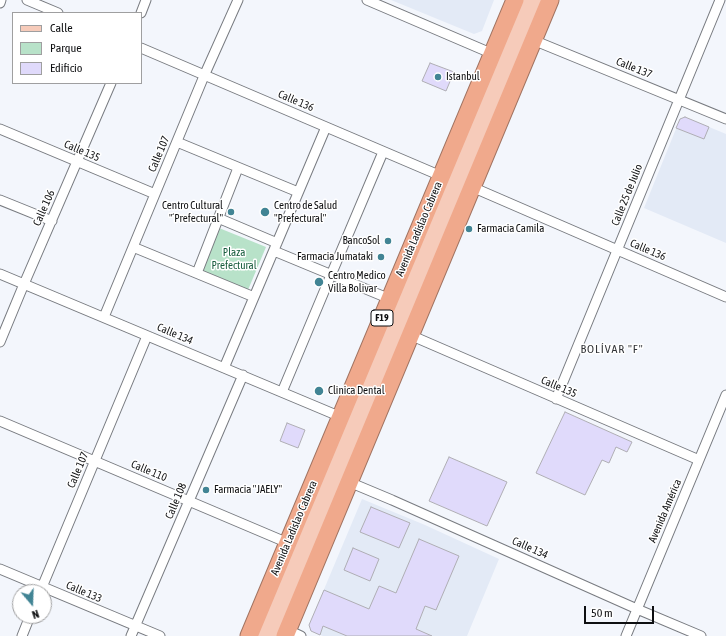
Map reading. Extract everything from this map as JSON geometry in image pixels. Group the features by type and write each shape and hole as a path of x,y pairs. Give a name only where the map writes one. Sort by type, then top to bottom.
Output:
{"highway":[{"name":"Avenida Ladislao Cabrera","path":"249,636 515,0"},
{"name":"Avenida Ladislao Cabrera","path":"287,635 349,482 550,0"}],"main road":[{"name":"Avenida Ladislao Cabrera","path":"261,636 525,0"},
{"name":"Avenida Ladislao Cabrera","path":"287,635 539,0"}],"street":[{"path":"27,0 56,12"},
{"path":"141,12 146,0"},
{"name":"Calle 107","path":"104,317 204,76 238,0"},
{"path":"367,0 492,54"},
{"name":"Calle 25 de Julio","path":"556,399 720,0"},
{"name":"Calle 137","path":"533,40 726,119"},
{"name":"Calle 136","path":"142,48 441,176"},
{"name":"Calle 106","path":"0,342 111,84"},
{"path":"224,368 326,127"},
{"name":"Calle 135","path":"0,129 155,194"},
{"path":"177,142 298,192"},
{"path":"282,392 383,152"},
{"path":"197,273 238,168"},
{"name":"Calle 136","path":"472,187 726,297"},
{"path":"0,200 52,221"},
{"path":"218,218 331,275 390,299"},
{"path":"133,247 254,297"},
{"name":"Calle 134","path":"0,274 340,417"},
{"name":"Calle 135","path":"410,335 699,460"},
{"name":"Calle 107","path":"44,584 147,336"},
{"name":"Calle 108","path":"131,636 243,376"},
{"name":"Avenida América","path":"626,636 699,460 723,411 726,395"},
{"name":"Calle 110","path":"0,421 288,543"},
{"name":"Calle 134","path":"349,482 701,636"},
{"name":"Calle 133","path":"0,569 29,584"},
{"name":"Calle 133","path":"52,594 160,636"},
{"path":"22,636 27,624"}],"shaded area":[{"path":"391,0 494,0 482,31 474,34"},
{"path":"685,117 726,134 726,243 644,208 680,119"},
{"path":"362,499 425,525 499,559 467,636 323,636 311,631 309,625"}],"green space":[{"name":"Plaza Prefectural","path":"219,228 266,247 248,290 201,272"}],"building":[{"name":"Istanbul","path":"430,63 454,72 446,91 422,81"},
{"path":"685,117 709,127 704,139 676,128 680,119"},
{"path":"565,412 632,442 627,452 616,447 609,463 602,460 585,495 536,473"},
{"path":"287,423 305,430 298,448 280,441"},
{"path":"449,457 507,482 487,526 429,501"},
{"path":"371,507 410,523 399,548 360,532"},
{"path":"419,539 459,556 436,610 425,606 416,629 432,636 347,636 323,626 320,635 311,631 309,625 324,590 369,609 379,586 396,593"},
{"path":"353,548 379,559 370,581 344,570"}],"place":[{"name":"Istanbul","path":"438,77"},
{"name":"Centro Cultural \"´Prefectural\"","path":"231,212"},
{"name":"Centro de Salud \"Prefectural\"","path":"265,212"},
{"name":"Farmacia Camila","path":"469,229"},
{"name":"BancoSol","path":"388,241"},
{"name":"Farmacia Jumataki","path":"381,257"},
{"name":"Centro Medico Villa Bolivar","path":"319,282"},
{"name":"Clinica Dental","path":"319,391"},
{"name":"Farmacia \"JAELY\"","path":"206,490"}],"district":[{"name":"BOLÍVAR \"F\"","path":"612,349"}]}
